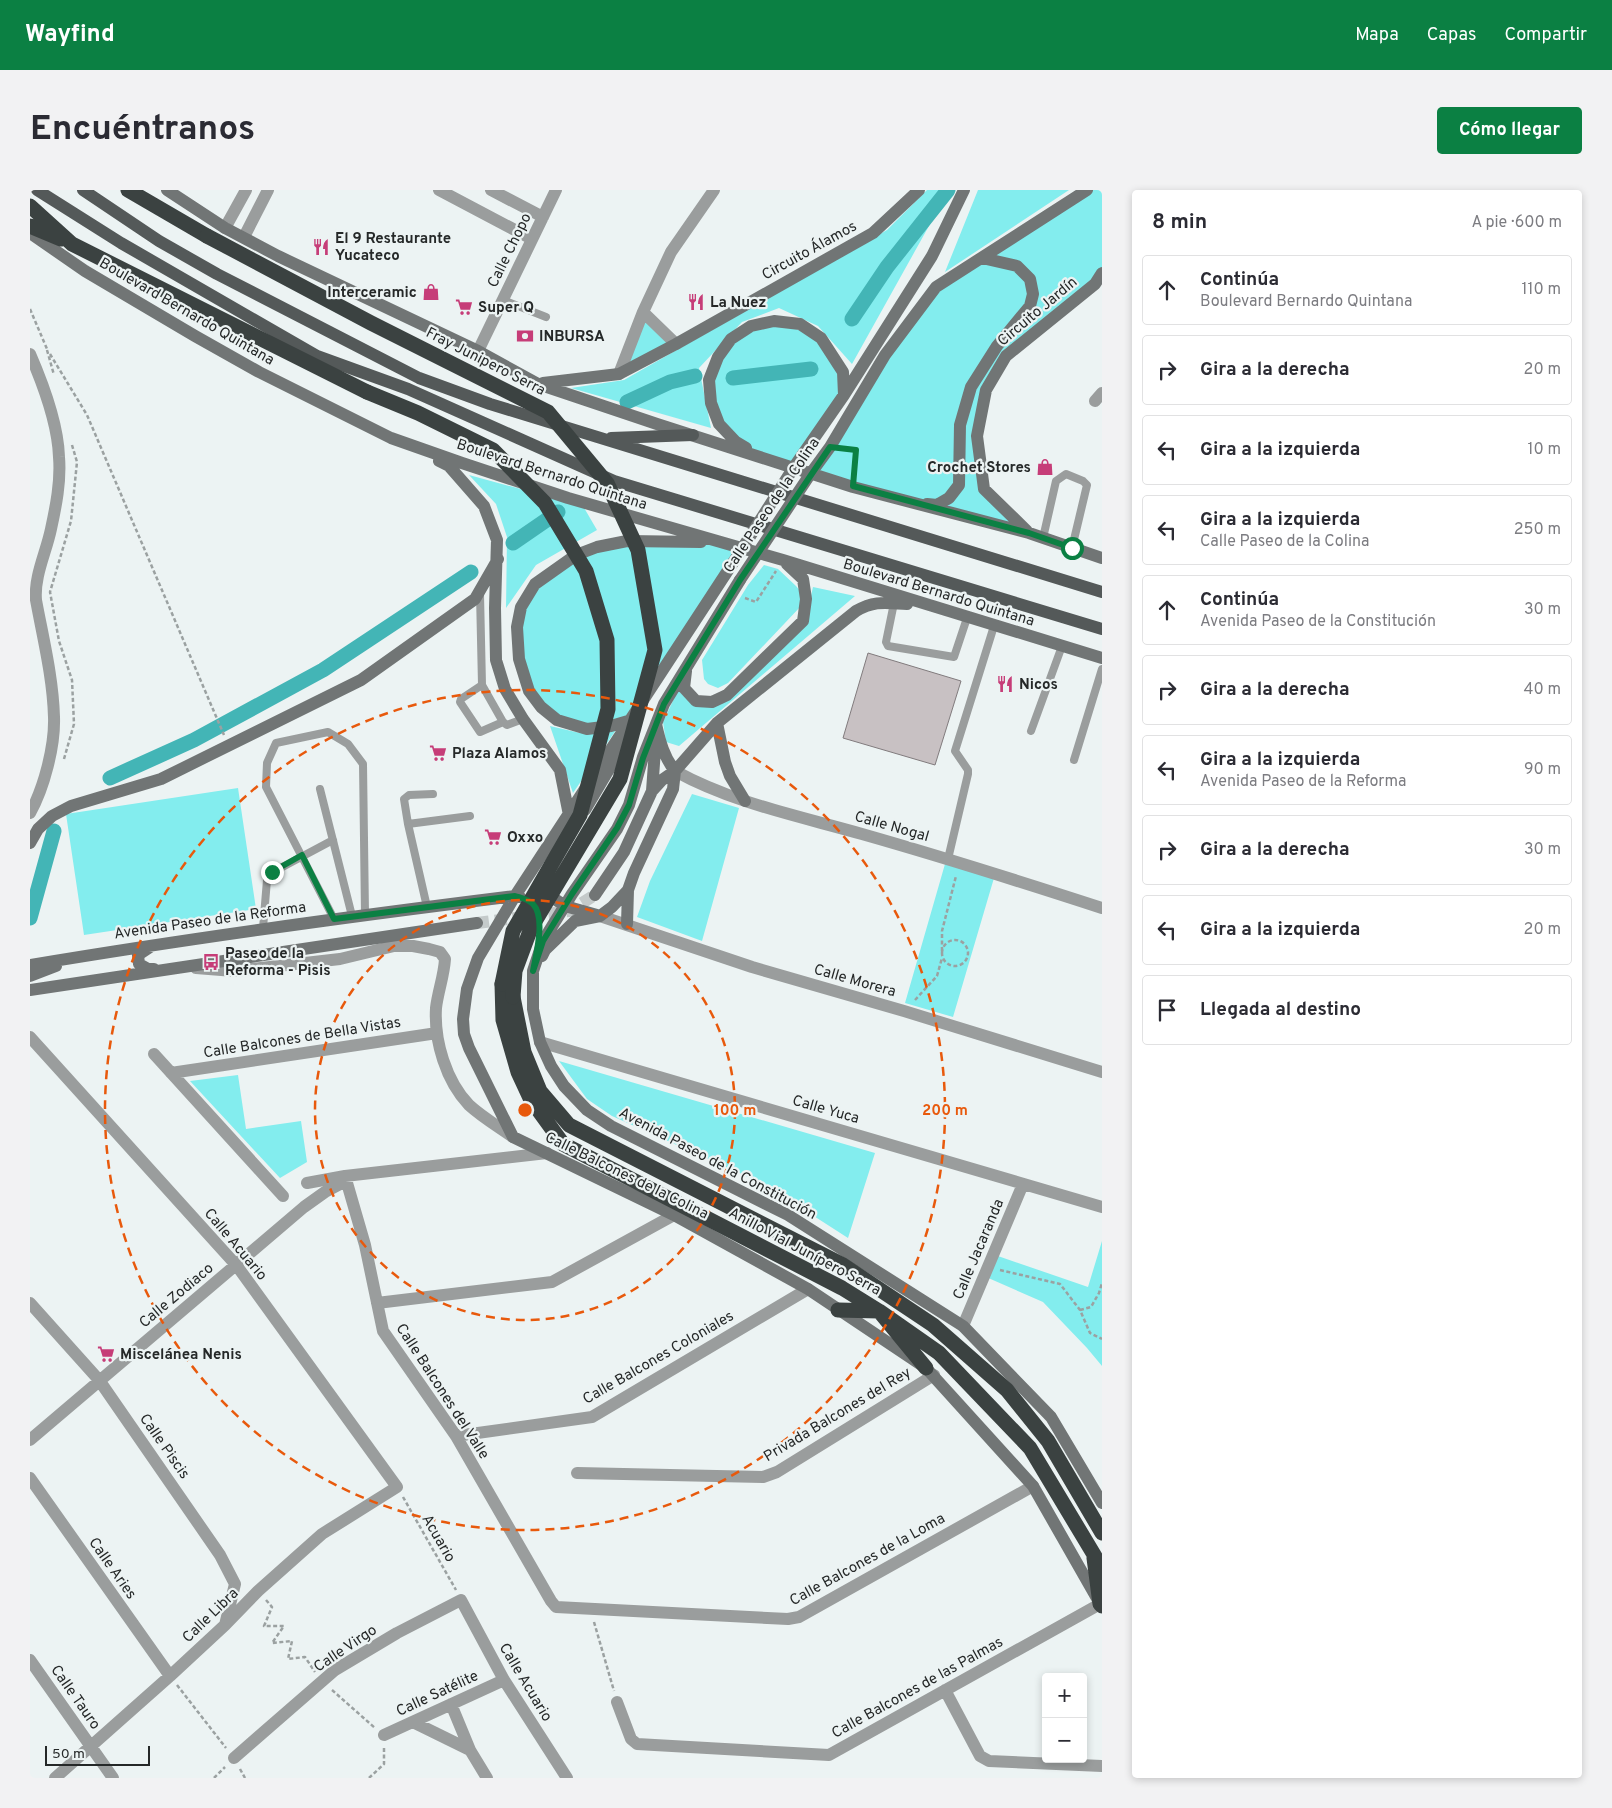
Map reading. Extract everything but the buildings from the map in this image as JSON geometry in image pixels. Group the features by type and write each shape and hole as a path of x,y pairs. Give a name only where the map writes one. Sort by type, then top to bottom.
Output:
{"highway":[{"name":"Fray Junipero Serra","path":"133,192 207,236 371,323 548,412 608,483 638,550 655,650 620,779 530,928 515,971 513,997"},
{"path":"30,206 72,244"},
{"path":"30,226 72,244"},
{"name":"Anillo Vial Junípero Serra","path":"72,244 367,392 493,450 545,503 586,571 607,640 608,709 580,815 513,931 502,984 503,1020 518,1072 531,1100 563,1144 842,1288 939,1353 1030,1448 1102,1568"},
{"name":"Anillo Vial Junípero Serra","path":"513,997 524,1052 540,1091 569,1125 843,1265 933,1325 1007,1390 1048,1441 1102,1533"},
{"path":"838,1310 879,1311 930,1372"},
{"path":"1093,1553 1101,1605"}],"main road":[{"name":"Boulevard Bernardo Quintana","path":"38,190 121,243 318,356 408,389 614,481 1102,629"},
{"path":"83,190 159,241 217,274 419,378 490,404 1102,592"},
{"path":"600,438 693,435"}],"street":[{"path":"167,190 225,228 278,256 478,351 538,384 853,486 1029,533 1102,558"},
{"path":"225,228 246,190"},
{"path":"244,237 268,190"},
{"path":"439,190 532,239"},
{"path":"491,190 543,216"},
{"name":"Calle Chopo","path":"478,351 556,190"},
{"path":"619,374 643,312 671,252 714,190"},
{"name":"Circuito Álamos","path":"538,384 619,374 676,344 872,233 919,190"},
{"name":"Calle Paseo de la Colina","path":"515,896 727,570 844,395 932,256 964,190"},
{"name":"Calle Paseo de la Colina","path":"565,906 617,828 629,805 643,758 664,704 740,580 830,447 885,355 936,287 1087,190"},
{"name":"Boulevard Bernardo Quintana","path":"30,233 85,271 195,336 259,372 391,438 568,498 783,560 926,606 1102,658"},
{"path":"918,503 937,505 949,498 960,485 960,425 971,387 997,346 1030,306 1034,294 1030,279 1017,266 982,258"},
{"name":"Circuito Jardín","path":"1029,533 984,490 977,436 986,390 1006,356 1100,283"},
{"path":"643,312 676,344"},
{"path":"756,455 736,442 719,424 711,403 709,380 718,357 731,339 751,326 774,321 800,324 821,338 842,372 844,395"},
{"path":"30,354 42,381 53,420 60,456 57,505 35,586 52,688 54,719 48,765 32,807"},
{"path":"391,438 450,466 484,506 498,540 495,608 496,660 505,689 523,719 560,770 569,815"},
{"path":"628,721 612,726 587,729 557,720 540,707 529,690 519,659 517,627 522,607 535,584 576,554 597,547 627,541 722,543"},
{"path":"30,843 38,829 52,816 71,806 161,779 361,680 475,599 498,559"},
{"path":"687,666 684,688 696,701 712,702 726,695 803,622 806,599 803,579 783,560"},
{"path":"595,895 624,852 652,791 662,780 675,771 716,723 856,611 868,604 880,602 926,606"},
{"path":"600,916 565,906 544,892 541,885 544,876 618,754 628,721"},
{"path":"627,924 628,890 673,789 675,771 667,761 656,723"},
{"path":"652,791 656,723"},
{"path":"716,723 730,776 745,801"},
{"name":"Calle Nogal","path":"675,771 697,783 745,801 954,861 1102,908"},
{"path":"533,971 545,950 575,921 600,916 628,890"},
{"path":"513,1137 480,1072 464,1034 463,1019 467,989 478,958 515,896 525,899 534,905 540,919 533,971"},
{"name":"Avenida Paseo de la Reforma","path":"30,965 263,928 515,896"},
{"name":"Avenida Paseo de la Constitución","path":"565,906 543,941 533,971 533,1009 540,1042 551,1066 564,1086 587,1110 603,1121 788,1215 963,1326 1051,1417 1102,1503"},
{"name":"Calle Morera","path":"600,916 752,967 904,1011 1102,1072"},
{"path":"30,998 36,989 478,923"},
{"path":"478,958 496,936 512,933 524,937 529,950 533,971"},
{"path":"157,944 138,955 139,964 148,969 161,969"},
{"path":"181,967 234,971 340,959 394,946 413,946 440,952 445,959 445,969 436,1010 437,1032 446,1070 470,1105 513,1137"},
{"path":"30,976 50,967 136,947"},
{"name":"Calle Balcones de Bella Vistas","path":"171,1073 437,1032"},
{"name":"Calle Acuario","path":"30,1037 237,1266 397,1487"},
{"name":"Calle Yuca","path":"540,1042 1102,1207"},
{"path":"154,1054 282,1196"},
{"name":"Calle Balcones de la Colina","path":"513,1137 674,1214 808,1290 930,1372 1033,1486 1101,1605"},
{"path":"307,1183 547,1153"},
{"name":"Calle Zodiaco","path":"30,1440 99,1380 237,1266 304,1207 345,1179"},
{"name":"Calle Balcones del Valle","path":"345,1179 365,1245 383,1331 456,1436 550,1601 556,1607"},
{"name":"Calle Jacaranda","path":"963,1326 1023,1184"},
{"path":"377,1302 552,1282 674,1214"},
{"name":"Calle Balcones Coloniales","path":"456,1436 592,1417 808,1290"},
{"name":"Calle Piscis","path":"30,1302 99,1380 220,1554 235,1584 225,1625"},
{"name":"Privada Balcones del Rey","path":"576,1473 763,1477 777,1472 930,1372"},
{"name":"Calle Aries","path":"30,1478 170,1676"},
{"name":"Calle Balcones de la Loma","path":"556,1607 788,1619 799,1617 1033,1486"},
{"name":"Calle Libra","path":"56,1778 170,1676 225,1625 258,1591 322,1534 397,1487"},
{"name":"Calle Acuario","path":"461,1600 504,1680 567,1778"},
{"name":"Calle Virgo","path":"234,1758 335,1670 397,1633 461,1600"},
{"name":"Calle Balcones de las Palmas","path":"617,1702 631,1739 637,1744 829,1755 1101,1605"},
{"name":"Calle Tauro","path":"30,1660 113,1778"},
{"name":"Calle Satélite","path":"384,1735 504,1680"},
{"path":"945,1690 980,1756 989,1761 1102,1766"},
{"path":"451,1704 470,1750 487,1778"},
{"path":"413,1722 470,1750"}],"lane":[{"path":"503,300 546,317"},
{"path":"1043,538 1056,481 1066,474 1083,481 1086,485 1072,548"},
{"path":"480,591 482,685 503,722 507,725 523,719"},
{"path":"894,603 886,642 888,646 954,657 968,618"},
{"path":"954,861 968,774 968,770 955,751 994,626"},
{"path":"1031,731 1062,646"},
{"path":"1074,760 1102,669"},
{"path":"482,685 461,699 460,702 480,732 503,722"},
{"path":"334,919 266,787 267,763 276,743 328,732 348,744 363,764 358,915"},
{"path":"320,789 333,840 358,915"},
{"path":"426,907 404,799 410,795 433,794"},
{"path":"408,824 470,816"},
{"path":"263,928 267,880 272,872 333,840"}],"path":[{"path":"30,309 47,350 54,376"},
{"path":"47,350 87,415 222,730"},
{"path":"62,766 74,724 72,680 59,641 50,592 71,521 77,462 70,436"},
{"path":"830,447 856,450 853,486"},
{"path":"732,593 756,602 783,560"},
{"path":"904,1011 938,976 942,956 942,931 954,861"},
{"path":"942,952 946,943 954,940 963,942 968,949 964,962 956,966 947,964 942,956"},
{"path":"988,1267 1060,1284 1080,1310 1090,1333 1102,1339"},
{"path":"1080,1310 1091,1308 1102,1283"},
{"name":"Acuario","path":"397,1487 461,1600"},
{"path":"258,1591 272,1607 264,1626 284,1626 272,1643 292,1641 288,1659 305,1657 322,1682 384,1735 384,1764 368,1778"},
{"path":"590,1608 617,1702"},
{"path":"170,1676 234,1758 245,1778"}],"shaded area":[{"path":"927,190 949,190 852,364 818,326 779,308 742,322 699,368 711,428 571,388 624,380 887,230"},
{"path":"978,190 1069,190 945,272"},
{"path":"1087,190 1102,190 1102,273 1006,356 986,390 977,436 984,489 1029,533 811,473 936,287"},
{"path":"643,312 676,344 619,374"},
{"path":"774,321 821,338 843,372 844,395 794,467 736,442 711,403 718,357 731,339"},
{"path":"469,475 583,506 597,530 536,565 506,608 507,537 496,504"},
{"path":"722,543 741,549 628,721 587,729 541,707 519,659 521,607 535,584 597,547"},
{"path":"764,565 778,569 796,586 802,593 802,605 728,683 718,688 708,684 704,679 702,660 748,585"},
{"path":"813,587 855,596 679,746 666,742 663,722 678,690 691,703 712,706 804,627"},
{"path":"550,726 580,733 616,730 573,793"},
{"path":"238,788 256,909 84,935 66,814"},
{"path":"692,794 739,808 702,941 637,917 650,881"},
{"path":"945,864 994,878 953,1017 905,1003"},
{"path":"559,1061 875,1153 848,1238 792,1202 746,1176 612,1116 587,1099"},
{"path":"238,1075 246,1129 301,1121 307,1162 280,1178 190,1081"},
{"path":"1102,1241 1102,1366 1043,1302 986,1277 995,1255 1088,1287"}],"waterway":[{"path":"852,319 887,267 948,190"},
{"path":"733,378 811,369"},
{"path":"627,402 670,382 695,376"},
{"path":"513,543 558,512"},
{"path":"110,778 194,740 323,670 471,572"},
{"path":"30,918 54,831"}],"tunnel":[{"path":"477,923 569,911 595,895"}],"place":[{"name":"El 9 Restaurante Yucateco","path":"321,247"},
{"name":"Interceramic","path":"431,292"},
{"name":"La Nuez","path":"696,302"},
{"name":"Super Q","path":"464,307"},
{"name":"INBURSA","path":"525,336"},
{"name":"Crochet Stores","path":"1045,467"},
{"name":"Nicos","path":"1005,684"},
{"name":"Plaza Alamos","path":"438,753"},
{"name":"Oxxo","path":"493,837"},
{"name":"Paseo de la Reforma - Pisis","path":"211,962"},
{"name":"Miscelánea Nenis","path":"106,1354"}],"route":[{"path":"272,872 302,855 334,919 515,896 525,899 534,905 540,919 533,971 543,941 617,828 629,805 643,758 664,704 740,580 830,447 856,450 853,486 1029,533 1072,548"}]}
